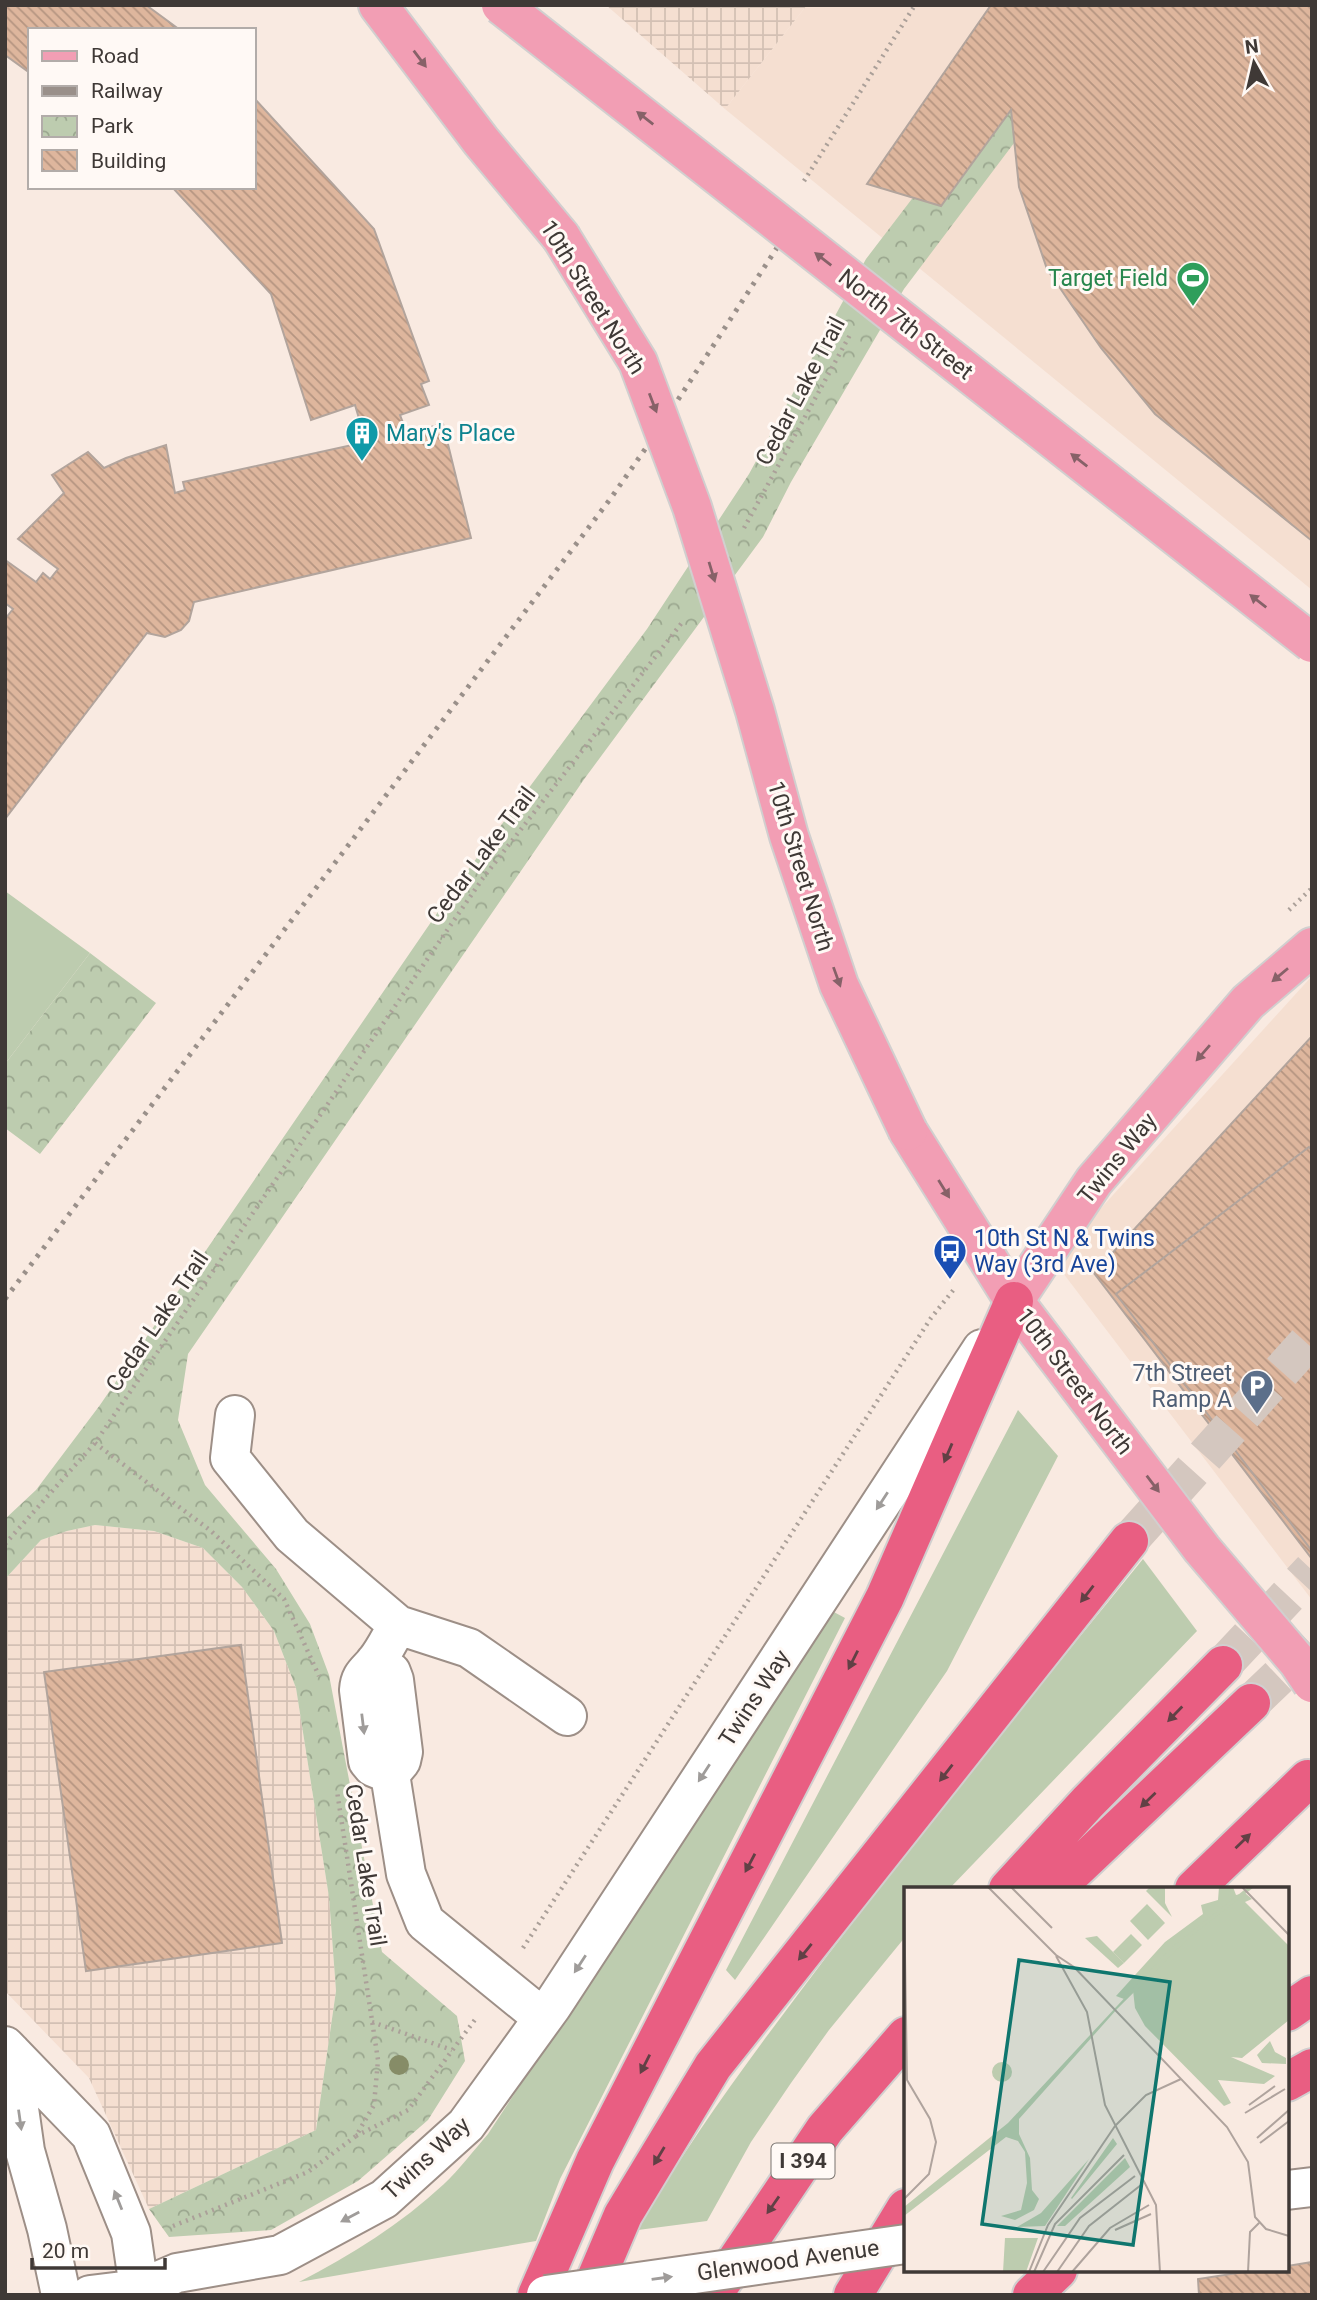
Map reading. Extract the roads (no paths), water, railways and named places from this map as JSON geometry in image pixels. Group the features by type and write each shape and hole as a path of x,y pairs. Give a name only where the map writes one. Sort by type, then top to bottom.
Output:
{"highway":[{"path":"537,2295 595,2161 885,1597 1014,1301"},
{"path":"589,2295 623,2215 713,2066 1129,1541"},
{"path":"1010,1887 1088,1802 1223,1665"},
{"path":"1057,1887 1251,1703"},
{"path":"1196,1887 1308,1779"},
{"path":"1289,2011 1312,1995"},
{"path":"825,2129 904,2012"},
{"name":"I 394","path":"713,2295 825,2129 904,2038"},
{"path":"1289,2081 1312,2068"},
{"path":"853,2295 904,2211"},
{"path":"1003,2295 1021,2272"},
{"path":"1032,2295 1056,2272"}],"main road":[{"name":"10th Street North","path":"378,5 481,141 561,237 638,362 692,507 755,711 789,836 839,985 908,1131 1014,1301 1202,1549 1312,1683"},
{"name":"North 7th Street","path":"501,5 1312,643"},
{"name":"Twins Way","path":"1014,1301 1094,1181 1248,1002 1312,947"}],"street":[{"name":"Twins Way","path":"90,2295 140,2292 177,2273 280,2255 384,2199 466,2125 543,2018 1014,1301"},
{"path":"235,1415 230,1458 292,1535 398,1625 469,1648 567,1716"},
{"path":"398,1625 375,1662 360,1679 359,1690 368,1761 373,1767 390,1773 406,1874 425,1922 543,2018"},
{"path":"8,2049 91,2135 131,2233 140,2292"},
{"path":"8,2049 25,2151 47,2229 61,2295"},
{"path":"1289,2190 1312,2187"},
{"name":"Glenwood Avenue","path":"546,2295 904,2244"}],"tunnel":[{"path":"1129,1541 1312,1337"},
{"path":"1223,1665 1312,1570"},
{"path":"1251,1703 1312,1645"}],"railway":[{"path":"5,1299 611,498 797,217"}],"place":[{"name":"Target Field","path":"1193,308"},
{"name":"Mary's Place","path":"362,463"},
{"name":"10th St N & Twins Way (3rd Ave)","path":"950,1281"},
{"name":"7th Street Ramp A","path":"1257,1416"}]}
